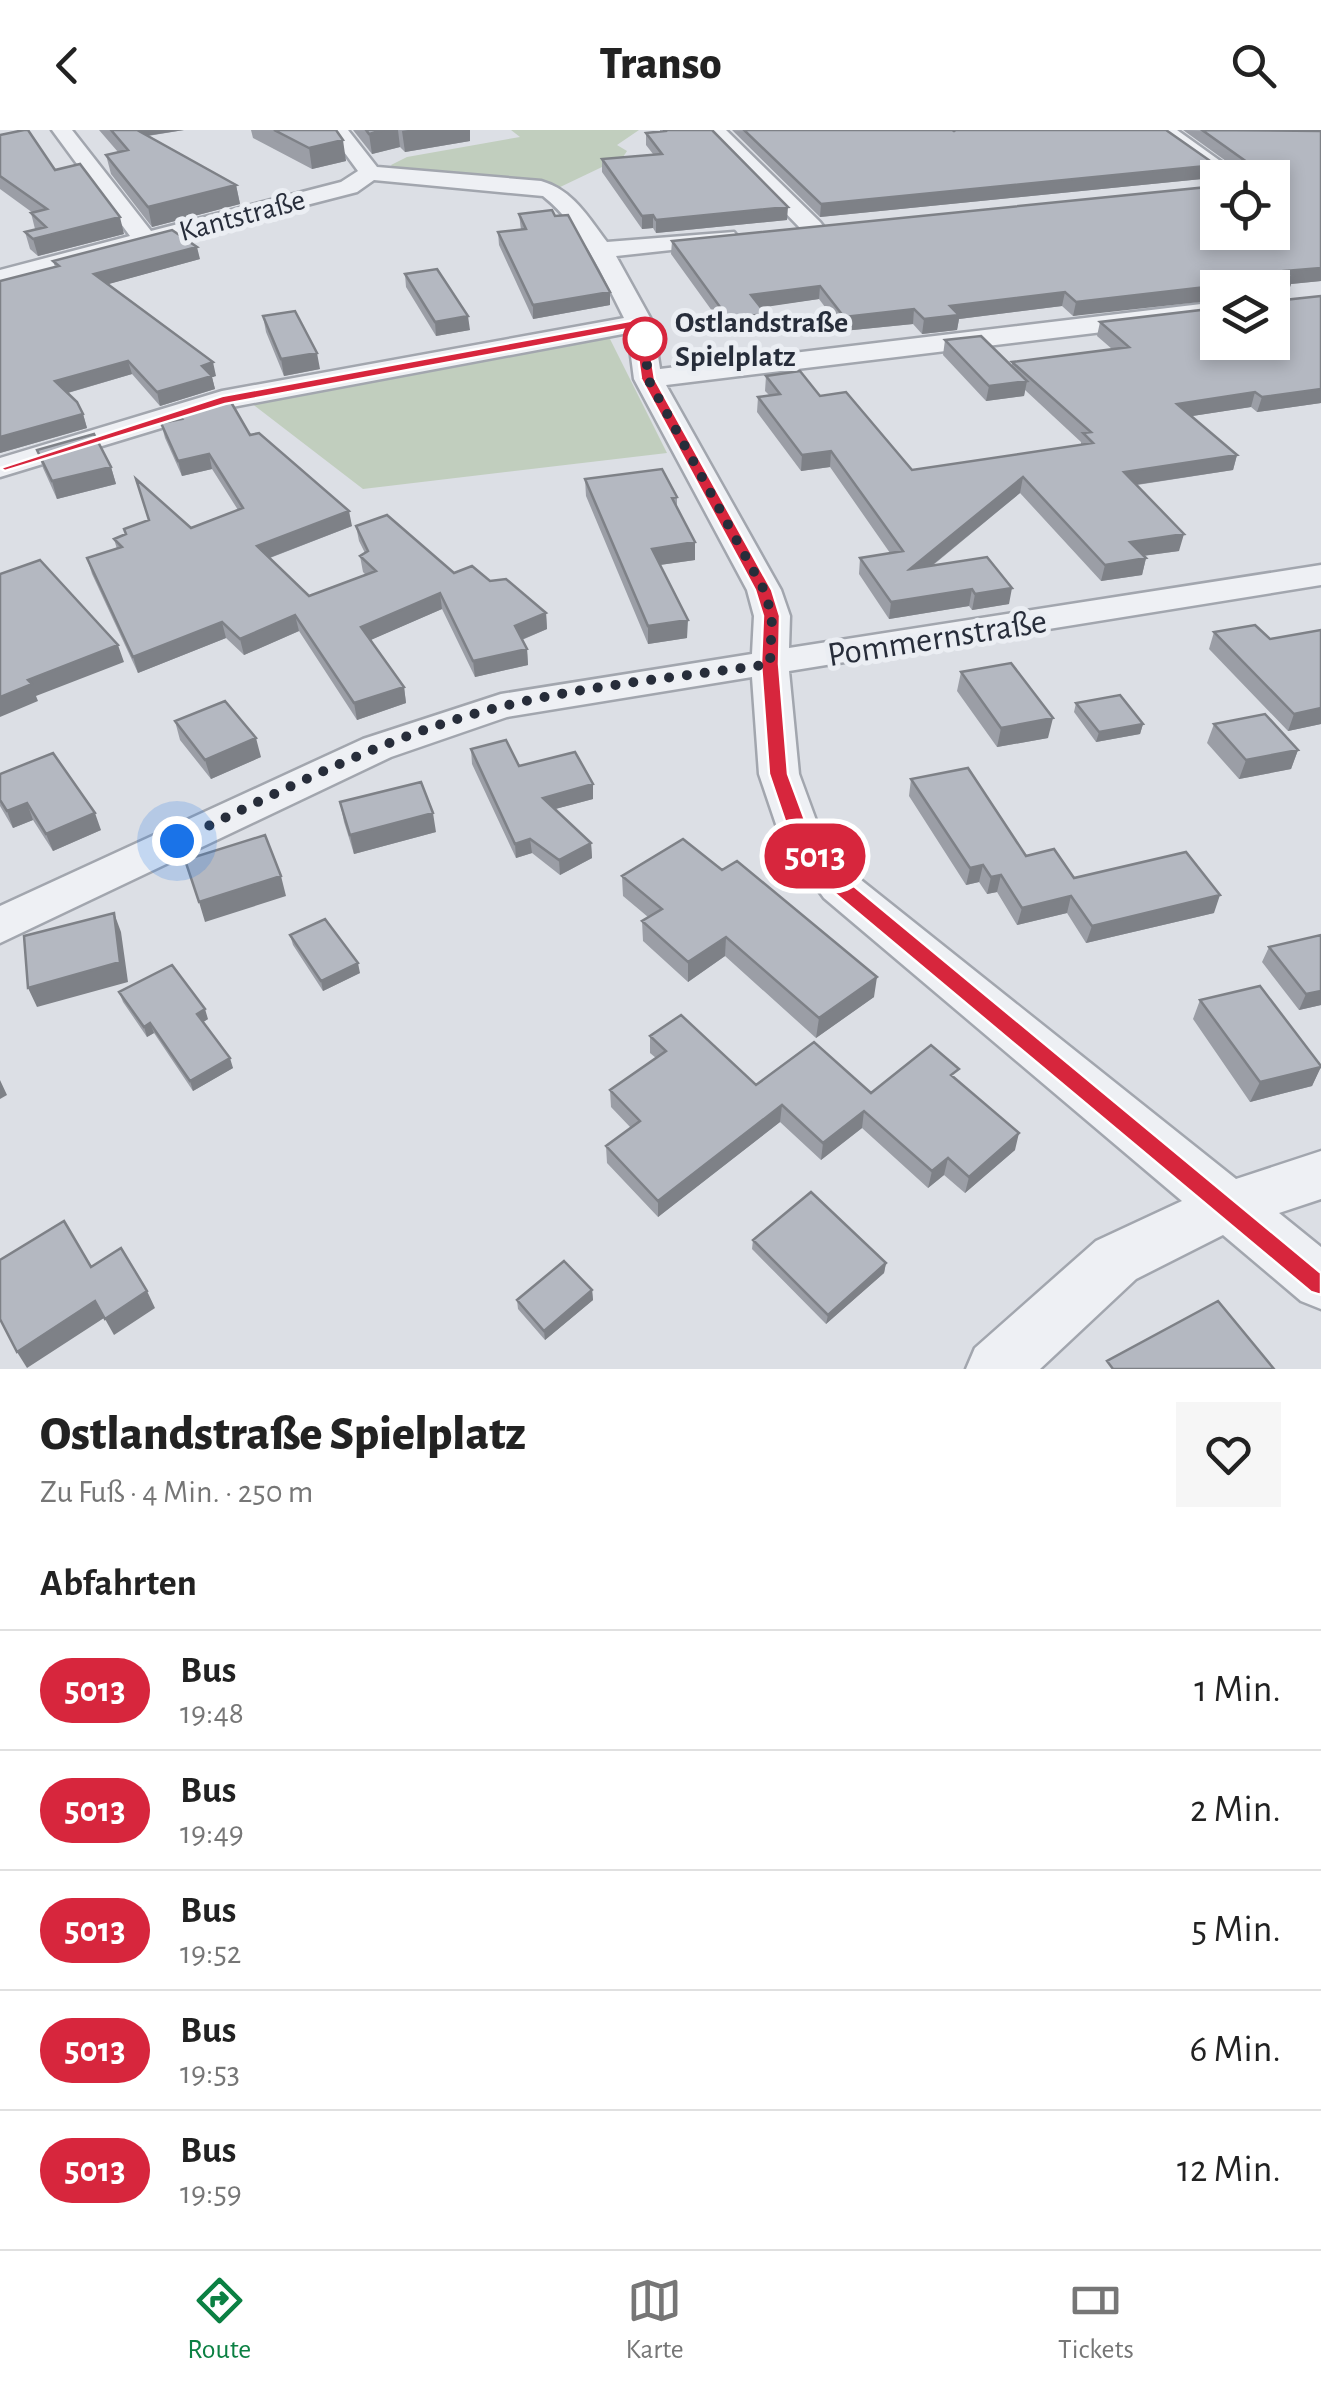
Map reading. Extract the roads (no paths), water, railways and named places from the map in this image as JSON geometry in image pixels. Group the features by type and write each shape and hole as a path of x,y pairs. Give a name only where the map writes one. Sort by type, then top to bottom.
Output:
{"street":[{"path":"62,130 146,241"},
{"path":"338,130 370,173 552,191 566,203 601,250 640,323 648,379 764,590 772,616 770,664 778,774 802,839 840,887 1321,1282"},
{"path":"601,250 822,226 714,130"},
{"path":"1164,130 1208,160"},
{"name":"Kantstraße","path":"0,278 349,187 370,173"},
{"path":"648,379 1200,312"},
{"path":"0,468 222,400 640,323"},
{"name":"Pommernstraße","path":"0,926 363,754 464,717 572,692 1321,575"},
{"path":"996,1369 1116,1260 1226,1206 1321,1175"}],"place":[{"name":"Ostlandstraße Spielplatz","path":"645,339"}]}
